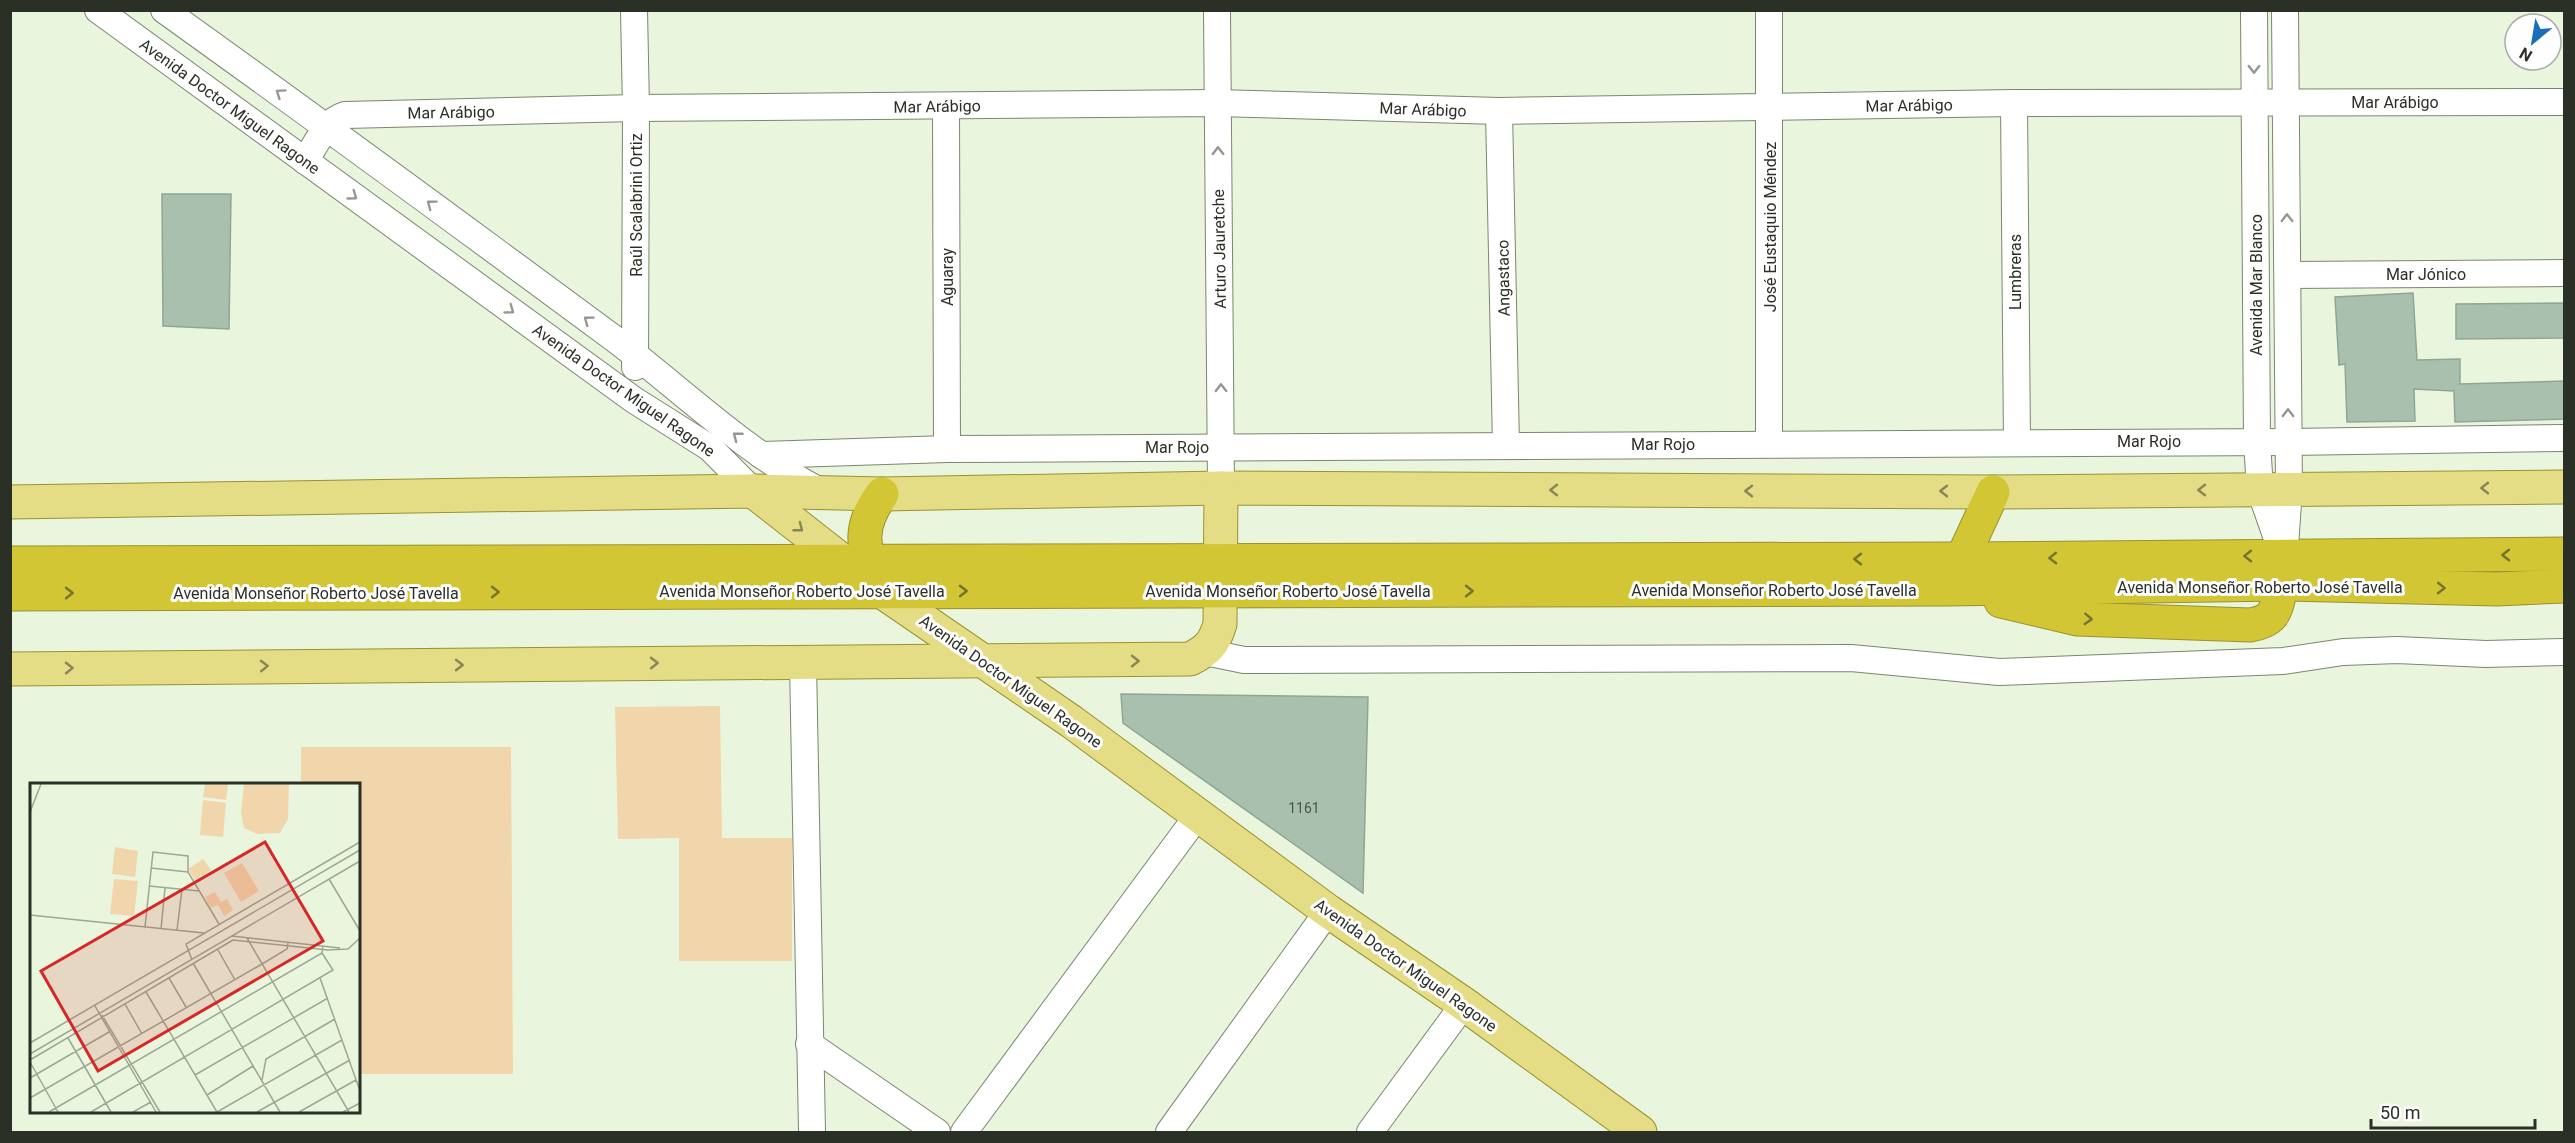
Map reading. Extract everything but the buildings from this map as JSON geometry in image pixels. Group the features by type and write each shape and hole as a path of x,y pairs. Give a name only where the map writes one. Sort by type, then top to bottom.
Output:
{"highway":[{"path":"1962,559 1993,492"},
{"path":"882,494 871,508 866,523 864,545 854,560 882,591"},
{"name":"Avenida Monseñor Roberto José Tavella","path":"10,563 854,560 1221,576 1949,589 2565,554"},
{"name":"Avenida Monseñor Roberto José Tavella","path":"10,594 882,591 1221,576 1962,559 2283,570 2497,589 2565,586"}],"main road":[{"path":"10,502 753,491 882,494 1221,488 1993,492 2565,488"},
{"path":"10,669 1190,659 1205,652 1215,641 1220,624 1221,488"},
{"name":"Avenida Doctor Miguel Ragone","path":"753,491 854,560"},
{"name":"Avenida Doctor Miguel Ragone","path":"882,591 1072,722 1328,911 1464,1004 1640,1132"},
{"path":"1072,722 1059,698 1062,684 1077,661"}],"street":[{"name":"Avenida Doctor Miguel Ragone","path":"98,10 634,400 710,448 753,491"},
{"name":"Avenida Doctor Miguel Ragone","path":"164,10 327,127 635,355 761,455 797,480 820,492"},
{"name":"Raúl Scalabrini Ortiz","path":"634,10 636,108 634,400"},
{"name":"Arturo Jauretche","path":"1217,10 1221,488"},
{"name":"José Eustaquio Méndez","path":"1769,10 1769,443"},
{"name":"Avenida Mar Blanco","path":"2254,10 2257,441 2275,489 2283,570"},
{"name":"Avenida Mar Blanco","path":"2275,489 2288,442 2289,275 2284,10"},
{"name":"Mar Arábigo","path":"327,127 336,118 345,115 636,108 1217,103 1499,111 2014,103 2565,102"},
{"name":"Lumbreras","path":"2014,103 2017,442"},
{"name":"Aguaray","path":"946,106 947,449"},
{"name":"Angastaco","path":"1499,111 1506,445"},
{"path":"305,161 327,127"},
{"name":"Mar Jónico","path":"2289,275 2565,273"},
{"name":"Mar Rojo","path":"761,455 947,449 2288,442 2565,438"},
{"path":"1205,652 1244,660 1851,658 1999,672 2283,661 2343,652 2486,654 2565,652"},
{"path":"803,663 812,1132"},
{"path":"964,1132 1198,815"},
{"path":"1169,1132 1328,911"},
{"path":"1370,1132 1464,1004"},
{"path":"809,1044 937,1132"}],"shaded area":[{"path":"720,706 722,838 792,838 792,961 679,961 679,838 618,839 615,707"},
{"path":"301,747 511,747 513,1074 360,1074 360,783 301,783"}]}
